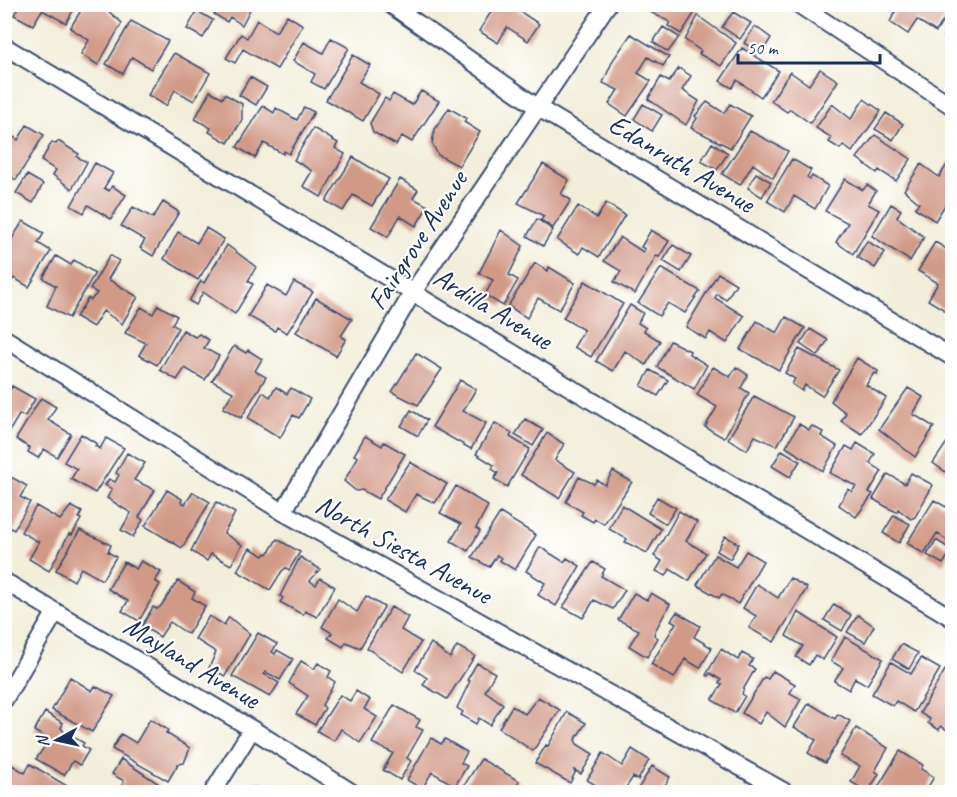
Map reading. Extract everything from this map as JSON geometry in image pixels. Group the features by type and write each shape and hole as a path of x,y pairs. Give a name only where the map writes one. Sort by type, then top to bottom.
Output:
{"street":[{"name":"Edanruth Avenue","path":"390,4 537,107 952,357"},
{"name":"Fairgrove Avenue","path":"283,512 413,292 608,4"},
{"path":"798,4 952,106"},
{"name":"Ardilla Avenue","path":"4,46 952,618"},
{"name":"North Siesta Avenue","path":"4,338 283,512 785,792"},
{"name":"Mayland Avenue","path":"4,581 252,729 351,792"},
{"path":"4,700 55,613"},
{"path":"213,792 252,729"}],"building":[{"path":"20,4 77,4 66,23 42,10 33,25 14,15"},
{"path":"85,4 100,4 122,23 98,65 81,54 89,40 70,28"},
{"path":"214,4 253,4 242,25 230,17 227,22 214,14"},
{"path":"496,4 518,4 516,9 539,24 528,41 507,27 498,43 479,31"},
{"path":"652,4 690,4 697,9 681,34 668,26 670,22 648,11"},
{"path":"899,4 952,4 952,7 936,32 917,20 908,34 890,22"},
{"path":"197,11 213,20 203,38 187,29"},
{"path":"733,12 751,23 740,39 722,27"},
{"path":"287,15 303,25 277,69 243,49 235,63 226,58 241,34 247,38 257,20 276,32"},
{"path":"698,16 736,43 721,66 699,54 701,51 685,40"},
{"path":"131,21 168,41 151,69 132,57 123,74 106,64"},
{"path":"952,24 952,43 944,37"},
{"path":"755,26 771,38 761,54 744,43"},
{"path":"663,27 679,37 668,52 653,42"},
{"path":"631,34 669,57 663,66 648,57 638,73 651,81 627,116 609,104 618,90 603,83 613,60"},
{"path":"331,38 349,48 324,89 311,82 315,74 293,61 304,42 323,53"},
{"path":"742,48 779,71 761,97 737,80 732,88 720,81"},
{"path":"174,53 210,73 194,101 175,90 166,106 148,95"},
{"path":"353,55 370,65 359,82 379,94 363,121 326,100"},
{"path":"679,68 691,76 682,90 699,101 686,125 648,99 661,77 669,82"},
{"path":"820,69 838,81 810,123 790,109 787,112 771,101 790,72 809,85"},
{"path":"250,77 267,87 256,105 239,95"},
{"path":"210,91 223,98 225,94 242,104 242,120 228,143 209,132 211,128 195,119"},
{"path":"421,91 439,101 412,142 402,136 396,145 373,132 370,123 385,98 389,101 393,94 412,105"},
{"path":"864,99 881,111 852,152 843,145 840,149 829,142 832,138 816,128 832,104 851,119"},
{"path":"707,102 724,113 730,104 751,116 731,148 691,128 697,118 695,116"},
{"path":"643,104 662,115 652,131 634,119"},
{"path":"263,106 274,113 276,108 297,120 304,107 314,112 289,154 284,151 283,154 264,143 255,158 237,147"},
{"path":"449,108 466,118 464,122 480,132 459,166 438,155 432,143 435,129"},
{"path":"886,113 903,124 893,140 875,129"},
{"path":"27,125 44,135 16,180 4,172 4,131 18,140"},
{"path":"313,128 338,143 335,148 345,154 321,197 303,186 312,171 294,160"},
{"path":"750,131 788,151 773,178 753,164 740,185 722,174"},
{"path":"875,135 911,159 896,181 879,170 877,173 857,158"},
{"path":"58,141 79,154 77,157 87,162 72,189 53,175 56,170 41,161 52,142 56,144"},
{"path":"712,143 728,153 717,170 701,161"},
{"path":"353,157 389,179 372,206 353,195 343,211 326,201"},
{"path":"952,157 952,194 935,221 915,208 919,203 904,190 921,164 939,177"},
{"path":"792,159 811,170 807,177 810,179 812,176 828,186 815,209 794,196 785,212 767,201"},
{"path":"95,163 113,173 104,188 109,191 112,186 126,195 111,219 88,205 84,213 71,206"},
{"path":"543,164 569,180 561,194 571,200 553,228 541,220 544,216 518,203"},
{"path":"756,173 771,182 762,197 748,188"},
{"path":"27,175 43,184 33,203 16,193"},
{"path":"400,179 418,190 413,198 428,206 416,226 400,216 388,237 371,227"},
{"path":"845,179 863,190 867,185 876,191 868,204 879,210 853,254 836,242 848,223 825,211"},
{"path":"163,202 179,212 153,256 140,248 145,240 121,226 133,207 153,218"},
{"path":"606,203 625,215 599,257 583,247 579,254 557,240 578,206 597,218"},
{"path":"891,204 901,210 897,217 924,237 910,261 872,236"},
{"path":"4,218 11,223 4,234"},
{"path":"537,219 553,230 543,246 527,236"},
{"path":"23,221 44,233 38,243 51,251 29,287 14,278 11,283 4,279 4,245 7,247"},
{"path":"206,228 224,239 198,280 164,259 178,232 197,243"},
{"path":"501,230 523,246 509,275 518,280 503,306 485,295 493,280 479,273"},
{"path":"651,230 669,241 659,257 656,256 635,294 614,282 621,271 604,261 620,237 643,252 645,249 641,247"},
{"path":"867,241 885,252 875,268 857,257"},
{"path":"935,242 952,252 948,262 950,264 952,260 952,300 946,311 928,300 938,283 918,271"},
{"path":"227,245 256,267 248,281 253,284 235,314 203,292 196,305 189,301 201,281 204,283"},
{"path":"673,245 691,256 681,272 663,261"},
{"path":"110,255 119,261 108,279 138,297 122,324 103,311 93,327 76,317 88,298 91,300 97,293 90,289"},
{"path":"56,256 71,265 74,260 95,273 69,318 47,306 56,286 43,278"},
{"path":"535,263 548,271 549,267 575,283 559,310 538,298 527,318 508,306"},
{"path":"661,268 700,291 685,313 668,303 659,316 638,303"},
{"path":"718,273 736,284 726,300 717,294 715,298 744,316 727,343 710,332 706,339 686,327"},
{"path":"585,281 623,304 591,357 574,347 584,330 563,318"},
{"path":"294,282 313,292 287,333 277,327 275,331 248,316 267,285 286,296"},
{"path":"316,298 352,319 341,336 346,339 336,356 296,332"},
{"path":"158,305 177,316 172,324 178,328 157,365 139,355 146,343 125,333 141,307 153,314"},
{"path":"630,305 643,313 638,323 646,328 644,331 660,341 646,365 625,351 613,371 596,361"},
{"path":"786,317 805,328 779,370 740,349 757,321 777,333"},
{"path":"810,329 828,340 818,356 800,344"},
{"path":"183,330 195,337 199,334 209,340 204,348 219,356 205,380 185,368 177,380 160,370"},
{"path":"670,341 690,351 689,354 707,365 694,389 657,367"},
{"path":"234,346 246,353 248,350 262,359 255,371 266,377 241,418 223,408 233,392 212,381"},
{"path":"799,349 839,370 822,396 805,385 802,391 792,384 795,379 785,373"},
{"path":"416,353 442,369 418,405 392,392"},
{"path":"857,358 878,371 866,385 886,398 862,434 841,421 846,413 831,401"},
{"path":"713,367 730,377 736,367 748,375 741,388 749,393 724,438 705,427 717,407 697,395"},
{"path":"650,370 668,380 658,396 641,386"},
{"path":"460,380 476,389 463,411 486,423 471,449 432,427"},
{"path":"12,386 35,399 25,416 19,415 4,440 4,399"},
{"path":"276,387 287,394 291,388 310,399 299,418 293,415 280,438 248,418 263,392 270,397"},
{"path":"908,388 923,397 913,414 934,427 915,457 879,429"},
{"path":"754,396 794,417 777,446 755,436 747,450 728,439"},
{"path":"41,398 56,407 48,420 71,434 57,457 44,449 38,458 28,452 30,448 16,439"},
{"path":"411,410 427,420 418,436 401,426"},
{"path":"525,419 543,430 533,446 515,435"},
{"path":"495,423 512,433 510,437 530,449 507,487 494,479 498,473 492,469 494,465 476,454"},
{"path":"799,424 809,430 812,426 823,432 821,436 837,446 823,471 786,447"},
{"path":"547,433 564,444 555,460 575,472 559,498 521,475"},
{"path":"81,434 97,444 95,446 100,449 106,438 124,448 95,493 71,479 77,469 64,462"},
{"path":"952,435 952,473 951,476 933,463"},
{"path":"365,436 382,446 384,442 405,454 378,499 362,490 356,491 344,481 358,457 354,455"},
{"path":"857,443 875,454 870,463 882,471 869,492 873,494 856,517 839,505 848,489 852,492 856,486 830,473 846,446 853,450"},
{"path":"782,450 800,461 790,477 772,466"},
{"path":"127,453 145,463 134,480 155,490 139,517 143,520 133,537 121,530 131,513 107,498 112,489 105,485 109,479 115,482 119,475 116,473"},
{"path":"410,462 447,484 435,503 416,494 405,512 385,500"},
{"path":"613,471 632,482 604,524 595,519 593,522 581,515 583,512 566,502 579,477 594,484 597,480 605,485"},
{"path":"4,473 27,486 20,497 30,502 14,530 4,524"},
{"path":"911,473 933,485 915,517 911,519 898,509 897,512 873,499 888,474 905,484"},
{"path":"456,486 488,506 476,528 480,531 468,551 451,541 461,524 440,513"},
{"path":"167,490 182,499 181,502 185,504 193,492 210,502 182,548 145,526"},
{"path":"657,497 676,508 666,524 648,513"},
{"path":"951,499 952,544 937,533 924,554 907,543 934,500 946,507"},
{"path":"216,502 235,513 224,533 242,545 231,565 211,554 207,561 191,551"},
{"path":"622,505 661,529 647,553 625,542 627,539 609,529"},
{"path":"36,506 60,520 71,506 82,512 79,518 81,519 72,535 69,534 49,571 29,559 39,542 21,532"},
{"path":"679,511 697,522 686,541 706,553 689,581 670,569 666,576 656,571 662,561 654,556"},
{"path":"500,513 536,535 515,570 499,560 501,558 497,555 489,567 472,557"},
{"path":"894,515 910,524 899,543 883,533"},
{"path":"80,530 111,545 108,552 116,557 102,580 81,568 74,581 56,570"},
{"path":"725,536 739,544 730,559 717,551"},
{"path":"277,539 300,552 289,570 286,568 282,571 270,590 237,571 250,548 264,556 268,554"},
{"path":"936,540 952,550 943,564 927,555"},
{"path":"540,547 564,562 567,558 580,566 556,606 538,595 545,583 526,571"},
{"path":"746,551 763,561 738,604 722,594 719,598 697,585 715,555 736,567"},
{"path":"300,557 320,569 310,581 316,585 320,578 335,587 317,617 305,611 303,615 280,602 283,598 280,596"},
{"path":"141,561 161,572 155,581 160,584 139,621 122,611 128,601 108,589 124,562 136,569"},
{"path":"593,562 605,569 601,576 625,590 613,609 594,600 583,618 563,607"},
{"path":"790,578 807,588 774,642 749,628 756,616 743,608 757,584 778,598"},
{"path":"178,581 195,592 192,598 205,606 188,634 170,622 160,637 142,626 153,607 157,609 161,606"},
{"path":"634,593 647,600 651,593 670,604 655,631 654,635 658,638 647,657 629,646 639,630 618,620"},
{"path":"366,596 384,607 360,648 346,642 343,647 328,638 332,633 322,627 338,599 357,612"},
{"path":"834,604 851,615 842,631 824,620"},
{"path":"391,607 408,617 401,630 421,642 403,672 367,648"},
{"path":"677,612 700,626 694,637 712,648 700,668 685,659 674,678 651,664 676,623 671,620"},
{"path":"798,612 837,637 823,660 815,655 809,665 796,657 803,646 786,636"},
{"path":"858,615 874,626 865,642 847,632"},
{"path":"209,616 224,625 229,617 250,634 225,676 209,668 216,652 195,639"},
{"path":"258,633 277,644 272,652 275,654 277,650 293,659 280,680 266,672 264,674 279,683 270,697 232,676"},
{"path":"845,637 883,659 867,685 855,678 849,690 834,681 843,668 831,661"},
{"path":"431,643 450,658 457,646 475,656 447,699 423,685 427,678 415,670"},
{"path":"901,644 918,653 909,669 892,659"},
{"path":"721,649 738,660 742,653 753,659 749,666 755,669 744,688 742,694 745,696 735,713 712,700 722,684 719,683 721,680 710,673 706,675"},
{"path":"921,658 940,669 914,712 896,701 893,706 872,694 891,662 911,674"},
{"path":"301,661 314,669 318,663 331,671 328,677 335,682 322,705 325,708 315,725 296,714 308,696 289,683"},
{"path":"477,663 495,673 485,691 503,704 490,725 479,718 476,724 461,715 463,712 457,708 470,681 467,680"},
{"path":"945,670 952,674 952,733 941,726 939,730 928,723 930,719 920,713"},
{"path":"773,671 795,684 790,693 801,699 785,727 766,712 759,724 742,713 764,677 768,679"},
{"path":"70,677 92,691 95,686 114,696 92,732 52,710"},
{"path":"356,691 370,700 364,709 377,717 360,743 341,729 334,741 317,731 340,695 350,701"},
{"path":"538,697 560,710 533,751 499,728 512,706 525,714"},
{"path":"809,703 835,719 838,714 850,721 825,763 808,753 816,740 794,727"},
{"path":"394,705 420,720 416,727 423,730 407,758 411,761 400,780 383,770 393,753 372,743"},
{"path":"45,712 63,723 61,728 63,731 84,743 82,746 89,750 80,765 73,761 64,775 36,759 49,740 34,731"},
{"path":"567,712 586,723 575,740 577,744 593,754 581,774 574,770 575,773 570,783 535,763 546,745 548,746"},
{"path":"150,719 168,730 166,733 190,748 184,763 178,764 168,781 112,749 121,734 136,743"},
{"path":"856,728 888,748 875,771 879,774 868,792 851,782 860,766 840,756"},
{"path":"431,738 441,744 445,739 467,752 461,763 467,766 455,786 432,772 422,789 407,780"},
{"path":"632,749 649,760 638,780 633,777 623,792 608,792 587,780 603,753 622,766"},
{"path":"900,751 923,765 921,769 934,777 925,792 915,792 908,788 906,792 875,792"},
{"path":"121,759 159,784 154,792 118,792 124,781 112,774"},
{"path":"481,759 519,781 513,792 460,792"},
{"path":"30,764 67,786 64,792 4,792 4,778 12,765 25,773"},
{"path":"652,766 670,777 662,791 664,792 636,792"},
{"path":"254,787 264,792 248,792"}]}
